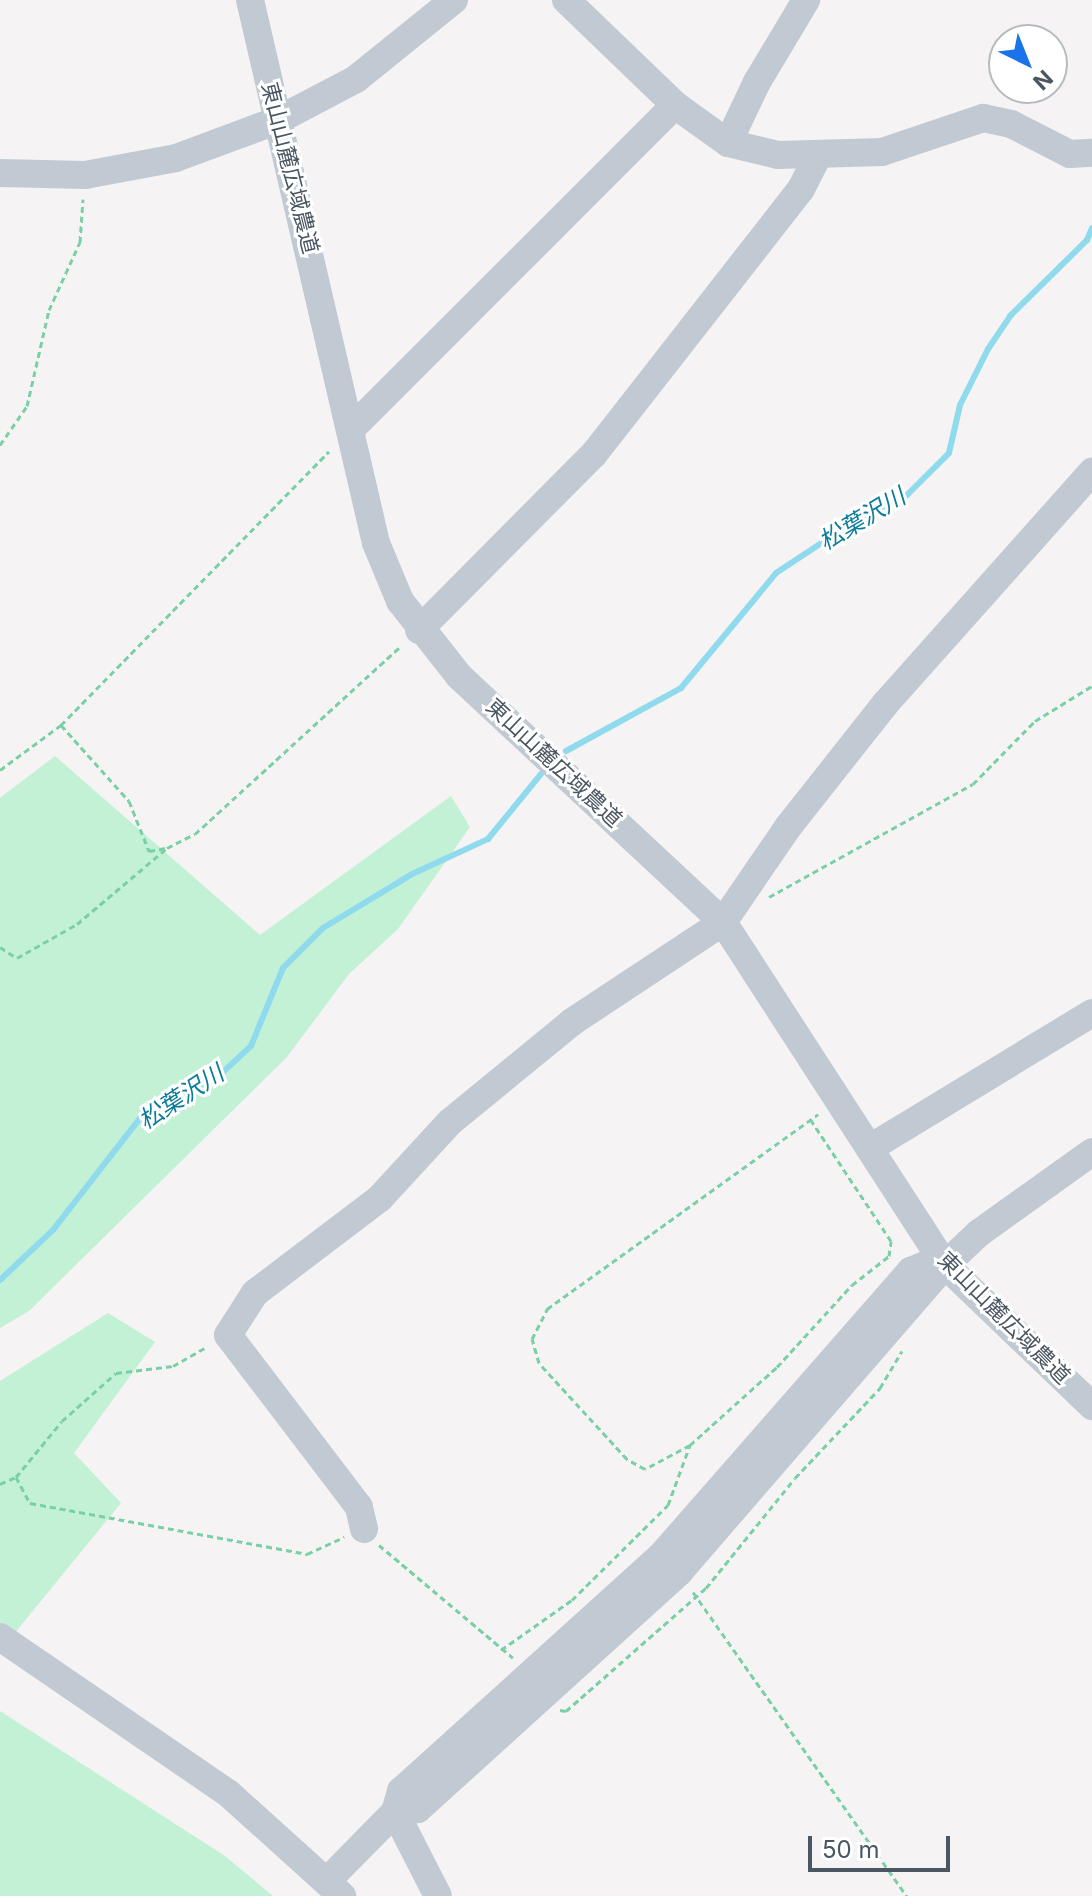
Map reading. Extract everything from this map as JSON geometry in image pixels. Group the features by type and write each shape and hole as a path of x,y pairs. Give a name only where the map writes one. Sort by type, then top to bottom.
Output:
{"street":[{"name":"東山山麓広域農道","path":"250,0 376,543 419,630 459,676 723,922 943,1262 1092,1406"},
{"path":"0,173 85,175 176,158 278,120 356,79 454,0"},
{"path":"566,0 675,105 728,143 778,155 882,152 983,118 1011,124 1070,154 1092,153"},
{"path":"728,143 757,82 806,0"},
{"path":"351,429 675,105"},
{"path":"419,630 594,454 801,189 818,155"},
{"path":"364,1529 359,1507 228,1335 255,1293 380,1198 450,1122 572,1022 723,922 788,827 886,703 1092,472"},
{"path":"870,1148 1092,1013"},
{"path":"395,1812 418,1809 679,1572 943,1262 1092,1152"},
{"path":"0,1637 228,1793 334,1888 395,1812 401,1791 662,1555 911,1271 943,1262"},
{"path":"395,1812 438,1896"}],"path":[{"path":"0,445 27,406 49,310 80,242 85,175"},
{"path":"0,770 61,725 351,429"},
{"path":"0,947 17,958 77,924 167,848 195,834 419,630"},
{"path":"765,899 973,784 1035,721 1092,686"},
{"path":"61,725 129,801 149,851 167,848"},
{"path":"811,1120 891,1241 889,1256 852,1285 777,1367 690,1445 645,1469 627,1459 539,1363 532,1339 547,1309 838,1100"},
{"path":"0,1484 16,1477 62,1421 116,1373 173,1366 228,1335"},
{"path":"501,1650 572,1600 668,1505 690,1445"},
{"path":"16,1477 30,1503 307,1554 364,1529 501,1650 526,1676"},
{"path":"679,1572 907,1896"}],"green space":[{"path":"55,756 260,935 451,796 470,827 398,929 349,974 287,1057 29,1311 0,1328 0,798"},
{"path":"108,1313 155,1342 74,1453 121,1503 0,1651 0,1381"},
{"path":"0,1711 225,1856 273,1896 0,1896"}],"waterway":[{"name":"松葉沢川","path":"566,751 681,688 776,573 858,519 907,495 949,453 960,405 988,349 1010,316 1087,240 1092,228"},
{"name":"松葉沢川","path":"0,1280 53,1230 141,1117 223,1072 251,1046 283,968 323,928 412,874 488,839 541,774"}]}
